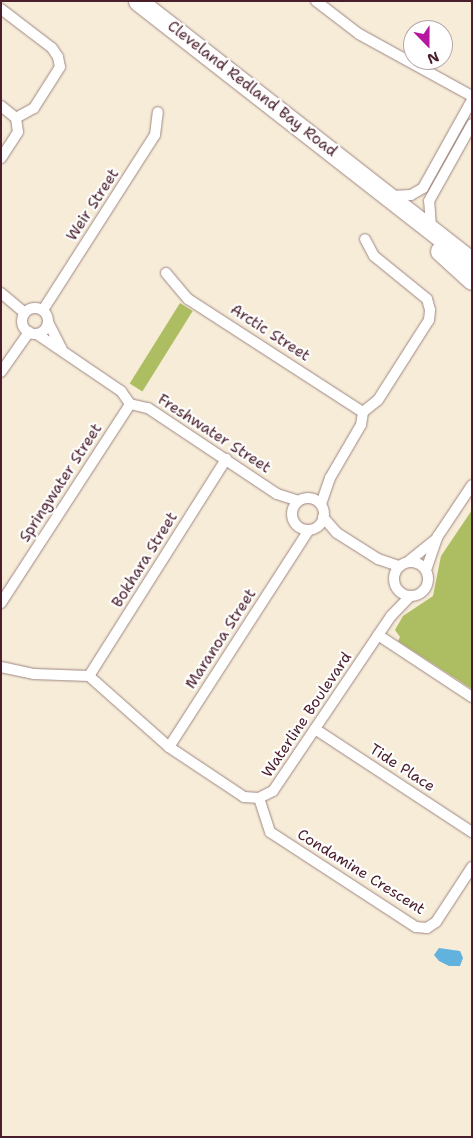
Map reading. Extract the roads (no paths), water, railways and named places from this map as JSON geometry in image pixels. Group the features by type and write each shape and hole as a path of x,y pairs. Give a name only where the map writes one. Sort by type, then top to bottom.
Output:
{"highway":[{"name":"Cleveland Redland Bay Road","path":"138,1 392,196 472,262"},
{"name":"Cleveland Redland Bay Road","path":"342,159 383,201 472,280"}],"street":[{"path":"316,1 359,34 472,96"},
{"path":"1,9 52,48 58,57 60,67 34,108 16,118"},
{"path":"392,196 411,195 423,188 472,100"},
{"path":"1,106 16,118 18,132 1,158"},
{"name":"Weir Street","path":"43,310 155,135 158,112"},
{"path":"431,228 429,201 472,124"},
{"path":"365,239 374,256 427,299 430,310 429,320 378,400 363,412 361,425 330,478 321,504 323,517 337,533 378,559 398,566"},
{"name":"Arctic Street","path":"166,273 188,299 363,412"},
{"path":"1,293 25,313"},
{"path":"1,372 33,333 45,329 48,322 43,310 36,308 25,313"},
{"path":"25,313 23,325 33,333"},
{"name":"Freshwater Street","path":"48,322 62,350"},
{"name":"Freshwater Street","path":"33,333 62,350 73,361 120,391 130,404 148,408 277,494 298,501"},
{"name":"Springwater Street","path":"1,603 130,404"},
{"name":"Bokhara Street","path":"89,676 226,459"},
{"path":"299,548 298,526 292,517 298,501 310,498 330,478"},
{"path":"378,559 393,578 398,590 410,596 420,593 427,585 426,570 438,536 472,485"},
{"name":"Freshwater Street","path":"277,494 292,517"},
{"path":"310,498 321,504"},
{"path":"312,529 323,517"},
{"path":"298,526 337,533"},
{"name":"Maranoa Street","path":"169,747 312,529"},
{"path":"393,578 398,566 409,561 438,536"},
{"path":"409,561 419,563 426,570"},
{"name":"Waterline Boulevard","path":"391,616 398,590"},
{"name":"Waterline Boulevard","path":"89,676 169,747 244,797 259,798 273,792 391,616 410,596"},
{"path":"378,635 472,696"},
{"path":"1,668 34,674 89,676"},
{"name":"Tide Place","path":"315,729 472,832"},
{"name":"Condamine Crescent","path":"259,798 270,832 416,927 427,928 436,922 472,867"}],"water":[{"path":"439,948 460,951 463,958 460,966 449,966 439,961 434,955"}]}
